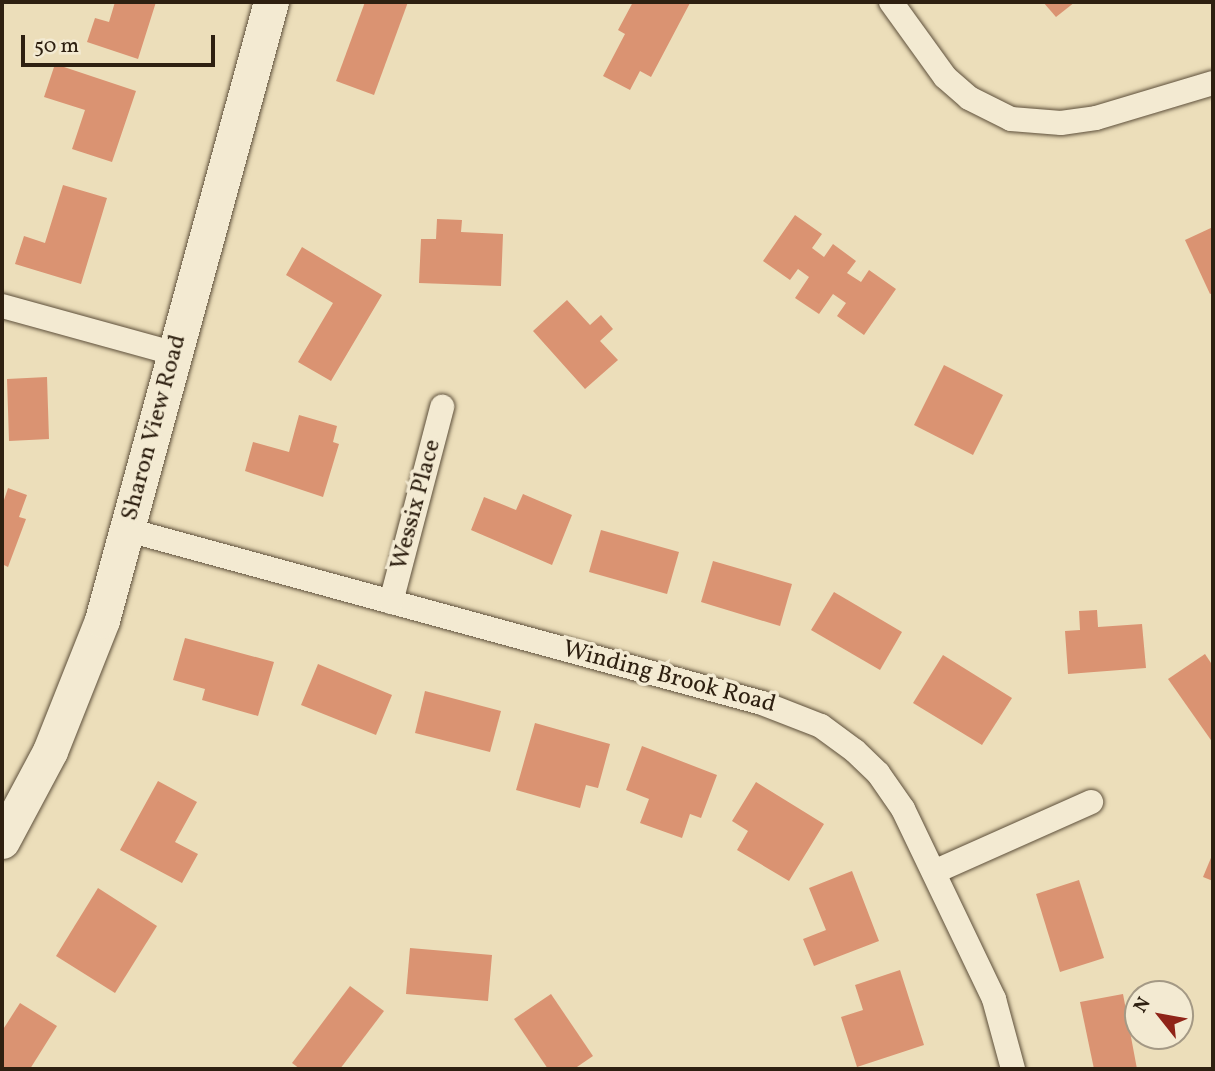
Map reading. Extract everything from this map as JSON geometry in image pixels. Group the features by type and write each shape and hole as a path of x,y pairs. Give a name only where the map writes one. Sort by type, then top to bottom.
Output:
{"street":[{"name":"Sharon View Road","path":"2,841 69,708 102,620 271,2"},
{"path":"891,2 945,77 969,98 1011,118 1060,123 1096,118 1213,83"},
{"path":"2,306 176,354"},
{"name":"Wessix Place","path":"391,602 442,407"},
{"name":"Winding Brook Road","path":"128,530 762,703 821,726 855,751 878,773 903,809 994,999 1013,1069"},
{"path":"934,873 1091,802"}],"building":[{"path":"115,2 156,2 138,59 87,42 95,18 109,22"},
{"path":"365,2 408,2 374,95 336,81"},
{"path":"633,2 690,3 651,77 640,71 630,90 603,76 625,34 618,30"},
{"path":"1043,2 1075,2 1056,17"},
{"path":"55,64 136,91 112,162 72,149 85,110 44,97"},
{"path":"63,185 107,198 81,284 15,264 24,236 45,243"},
{"path":"795,215 822,234 812,248 824,257 833,244 856,261 847,273 861,282 869,270 896,289 864,335 837,316 846,303 833,294 819,314 795,298 809,277 798,269 790,280 763,261"},
{"path":"437,219 462,220 461,232 503,234 501,286 419,283 421,239 436,239"},
{"path":"1213,227 1213,293 1210,294 1185,240"},
{"path":"302,247 382,295 331,381 298,362 333,303 286,275"},
{"path":"567,300 590,325 601,315 613,329 600,341 618,360 585,389 533,331"},
{"path":"944,365 1003,395 973,455 914,425"},
{"path":"47,377 49,439 9,441 7,379"},
{"path":"299,415 337,426 333,442 339,444 323,497 245,471 253,442 289,452"},
{"path":"8,488 27,495 19,517 26,519 8,567 2,564 2,506"},
{"path":"523,494 572,515 552,565 471,530 484,497 516,510"},
{"path":"601,530 679,552 667,594 589,572"},
{"path":"713,561 792,584 780,626 701,602"},
{"path":"834,592 902,632 880,670 811,630"},
{"path":"1097,610 1098,627 1142,624 1146,668 1068,674 1065,631 1080,630 1079,611"},
{"path":"185,638 274,662 258,716 202,700 205,689 173,680"},
{"path":"1205,654 1213,666 1213,743 1168,679"},
{"path":"943,655 1012,698 982,745 913,703"},
{"path":"318,664 392,695 376,735 301,705"},
{"path":"425,691 501,711 490,752 415,733"},
{"path":"535,723 610,744 598,788 586,785 580,808 516,790"},
{"path":"642,746 717,775 701,818 690,814 682,838 640,823 649,799 626,790"},
{"path":"158,781 197,802 175,842 198,854 182,883 120,850"},
{"path":"756,782 824,824 789,881 737,850 748,831 732,821"},
{"path":"1213,853 1213,881 1203,877"},
{"path":"852,871 879,941 814,966 803,939 826,930 809,888"},
{"path":"1079,880 1104,958 1060,972 1036,894"},
{"path":"98,888 157,926 115,993 56,956"},
{"path":"410,948 492,955 488,1001 406,994"},
{"path":"900,970 924,1045 857,1067 841,1017 863,1010 855,985"},
{"path":"350,986 384,1011 340,1069 300,1069 292,1063"},
{"path":"551,994 593,1056 574,1069 548,1069 514,1019"},
{"path":"1123,994 1124,1050 1133,1050 1137,1069 1094,1069 1080,1002"},
{"path":"20,1003 57,1026 30,1069 2,1069 2,1031"}]}
